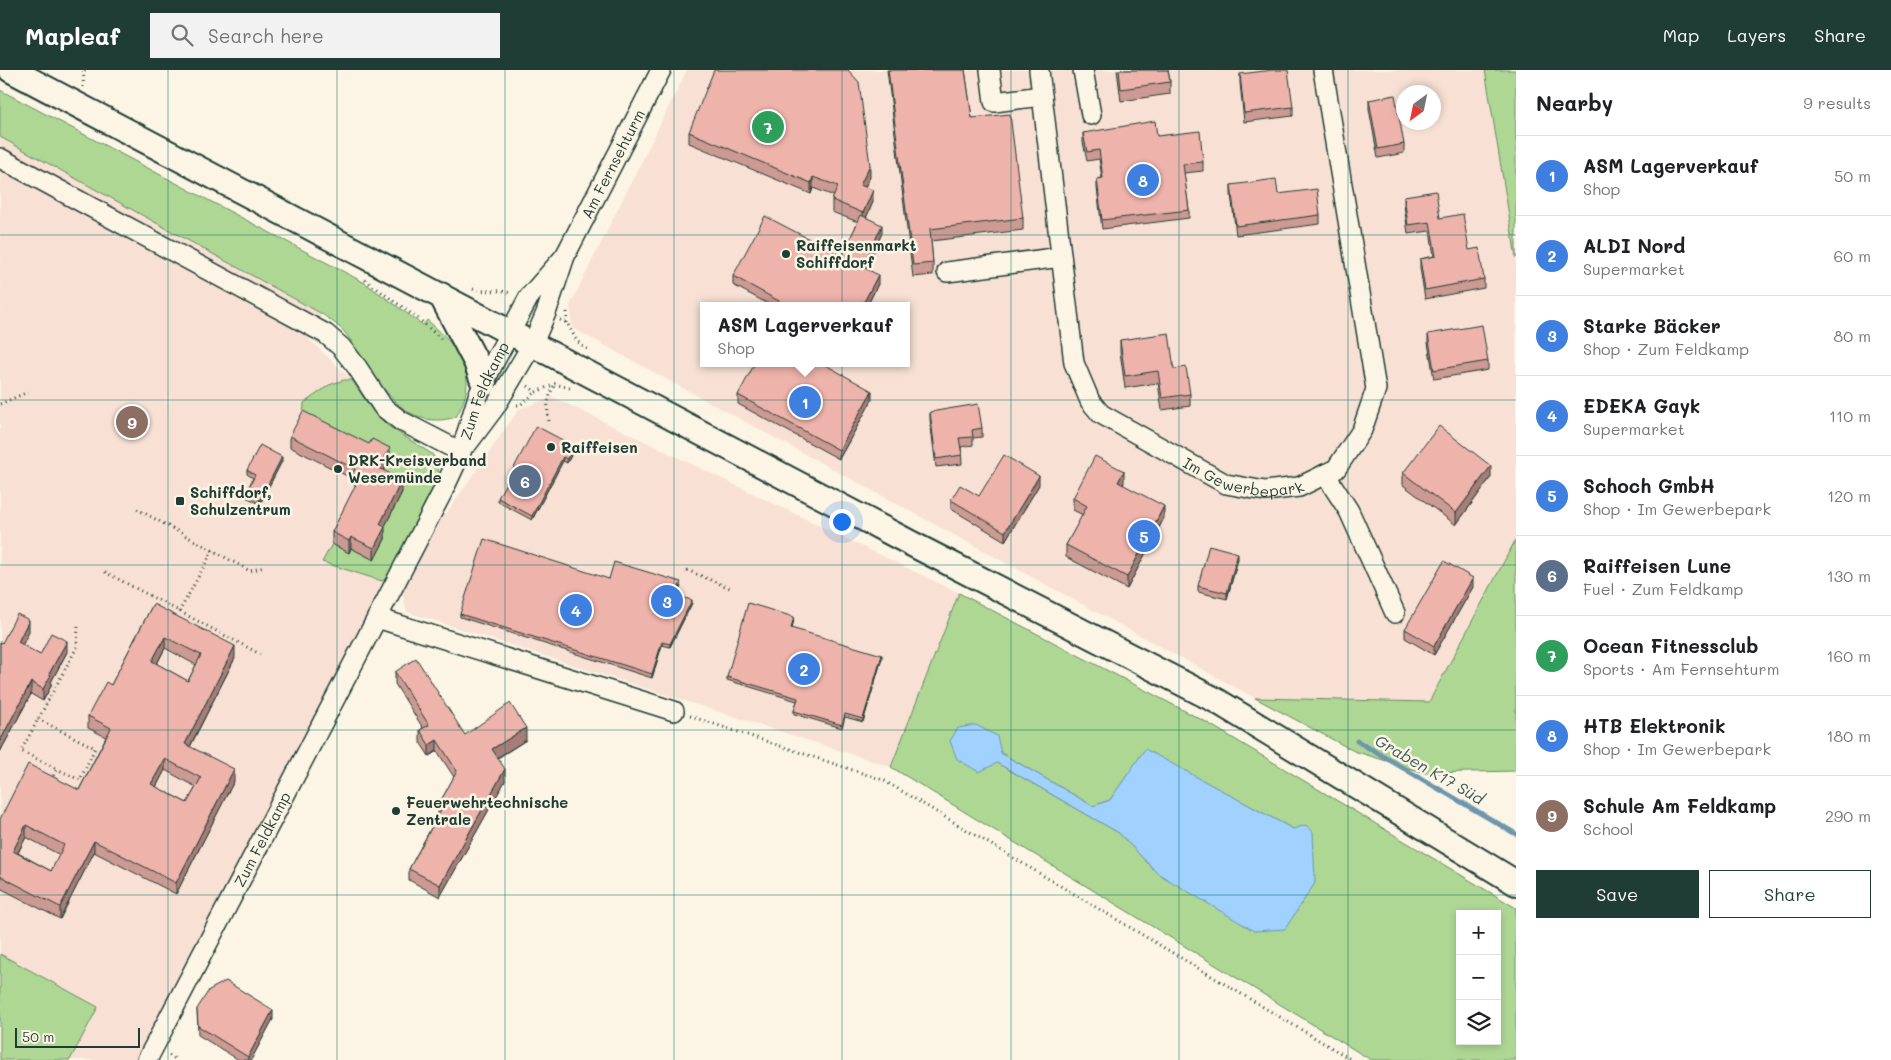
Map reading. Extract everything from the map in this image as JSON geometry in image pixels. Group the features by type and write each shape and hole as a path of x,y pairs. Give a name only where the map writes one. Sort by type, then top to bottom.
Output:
{"main road":[{"path":"11,70 511,331 916,546 1217,701 1516,883"},
{"path":"441,295 476,362 484,384"}],"street":[{"name":"Am Fernsehturm","path":"533,343 546,313 565,256 661,70"},
{"path":"990,70 994,102 1042,96"},
{"name":"Im Gewerbepark","path":"1038,70 1074,363 1090,401 1101,414 1226,484 1265,491 1298,487 1336,469 1362,430 1376,389 1323,70"},
{"path":"1083,70 1091,115"},
{"path":"0,158 326,334 357,367 383,407 408,426 461,452"},
{"name":"Am Fernsehturm","path":"511,331 529,297 565,256"},
{"path":"947,272 1061,257"},
{"name":"Zum Feldkamp","path":"147,1060 442,494 461,452 478,396 511,331"},
{"name":"Zum Feldkamp","path":"461,452 495,407 533,343"},
{"path":"1325,474 1349,511 1395,613"},
{"path":"377,618 674,711"}],"path":[{"path":"83,90 84,70"},
{"path":"359,276 420,320 445,344"},
{"path":"566,323 567,301"},
{"path":"515,376 536,392 555,384 576,390"},
{"path":"549,421 546,408 555,384"},
{"path":"0,404 28,392"},
{"path":"137,509 250,571 264,567"},
{"path":"179,612 213,550"},
{"path":"687,570 732,589"},
{"path":"105,572 260,654"},
{"path":"191,627 194,620"},
{"path":"78,624 77,647 21,751 80,780 95,748"},
{"path":"674,711 883,780 1352,1060"},
{"path":"38,719 104,752"},
{"path":"48,786 57,769"}],"shaded area":[{"path":"687,70 1485,70 1516,258 1516,539 1429,702 1255,698 572,328 570,305"},
{"path":"0,137 322,314 309,339 352,380 372,410 388,426 432,454 437,462 439,475 376,601 136,1060 0,1060"},
{"path":"553,397 959,593 891,767 407,612 400,586 441,521 519,409"}],"green space":[{"path":"1485,70 1516,70 1516,258"},
{"path":"0,90 365,283 423,325 427,320 439,330 457,352 467,375 467,388 456,417 436,420 418,417 403,408 378,381 344,331 322,314 0,137"},
{"path":"344,380 352,380 372,410 388,426 432,454 437,462 439,475 388,577 382,581 322,562 332,544 348,552 351,548 374,560 380,536 402,492 303,422 304,403 329,385"},
{"path":"1516,539 1516,771 1425,773 1354,751 1255,698 1429,702"},
{"path":"959,593 1206,722 1516,908 1516,1060 1371,1060 891,767","holes":["1145,750 1293,829 1157,873 1119,833 997,763 1001,753 1093,806 1110,800"]},
{"path":"0,954 98,1007 70,1060 0,1060"}],"water":[{"path":"976,725 997,736 1001,753 1093,806 1110,800 1145,749 1293,829 1306,825 1313,832 1315,883 1285,929 1254,931 1157,873 1119,833 997,763 979,772 957,759 950,741 958,728"}],"building":[{"path":"714,70 848,70 859,82 870,165 860,185 873,190 863,213 832,200 838,186 813,177 811,183 689,132"},
{"path":"888,70 965,70 972,118 1010,114 1023,218 930,229 933,263 913,265"},
{"path":"1119,70 1168,70 1170,82 1121,89"},
{"path":"1288,70 1293,107 1244,113 1240,74"},
{"path":"1395,95 1396,130 1401,130 1404,144 1378,149 1369,100"},
{"path":"1155,121 1157,136 1200,131 1203,162 1183,164 1189,210 1102,220 1097,179 1103,178 1099,150 1087,152 1083,133"},
{"path":"1276,179 1278,194 1317,189 1320,215 1236,226 1231,185"},
{"path":"1436,191 1440,218 1463,214 1469,250 1479,248 1484,279 1425,290 1420,259 1436,256 1430,222 1408,225 1404,196"},
{"name":"Raiffeisenmarkt Schiffdorf","path":"861,215 882,225 863,267 878,275 864,302 781,302 733,276 765,216 842,256"},
{"path":"1482,325 1488,361 1434,370 1428,334"},
{"path":"1169,333 1174,369 1186,367 1190,394 1162,398 1158,371 1125,376 1120,340"},
{"path":"753,367 829,367 872,391 839,450 738,395"},
{"path":"978,404 982,428 972,430 973,437 959,438 962,455 936,459 930,412"},
{"path":"303,411 369,444 372,439 390,448 379,468 402,480 380,524 385,527 374,548 351,537 349,541 332,532 360,476 353,473 355,469 290,436"},
{"path":"536,426 574,446 567,459 563,457 532,516 498,498"},
{"path":"1439,426 1491,466 1456,513 1403,473"},
{"path":"260,445 282,457 260,500 246,493 255,475 247,470"},
{"path":"1004,455 1039,476 1005,532 951,500 960,485 979,496"},
{"path":"1095,456 1124,471 1118,482 1164,506 1127,577 1066,545 1087,506 1073,498"},
{"path":"484,539 609,579 614,562 681,582 676,596 692,600 670,644 662,642 652,674 460,614"},
{"path":"1209,545 1238,553 1227,593 1198,586"},
{"path":"1444,561 1473,578 1434,646 1405,629"},
{"path":"748,603 794,617 791,628 882,655 863,719 845,714 842,725 794,711 798,698 727,677"},
{"path":"153,604 235,646 185,744 234,769 176,883 94,841 60,907 0,876 0,819 28,764 79,790 111,728 88,716 106,682 111,685","holes":["165,637 201,655 188,681 152,661","165,759 201,778 187,803 151,784","26,825 64,845 51,871 13,851"]},
{"path":"17,614 29,620 18,642 40,655 51,633 67,641 43,689 31,682 0,741 0,642 2,643"},
{"path":"416,658 465,735 510,703 526,728 492,749 505,769 440,885 409,869 442,808 438,806 457,771 437,740 429,745 420,730 429,725 395,672"},
{"path":"226,981 273,1010 248,1057 198,1026 197,1009 209,990"}],"waterway":[{"name":"Graben K17 Süd","path":"1357,741 1516,834"}],"place":[{"name":"Ocean Fitnessclub","path":"768,127"},
{"name":"HTB Elektronik","path":"1143,180"},
{"name":"Raiffeisenmarkt Schiffdorf","path":"786,254"},
{"name":"ASM Lagerverkauf","path":"805,402"},
{"name":"Schule Am Feldkamp","path":"132,422"},
{"name":"Raiffeisen","path":"551,447"},
{"name":"DRK-Kreisverband Wesermünde","path":"338,469"},
{"name":"Raiffeisen Lune","path":"525,481"},
{"name":"Schiffdorf, Schulzentrum","path":"180,501"},
{"name":"Schoch GmbH","path":"1144,536"},
{"name":"Starke Bäcker","path":"667,601"},
{"name":"EDEKA Gayk","path":"576,610"},
{"name":"ALDI Nord","path":"804,669"},
{"name":"Feuerwehrtechnische Zentrale","path":"396,811"}]}
